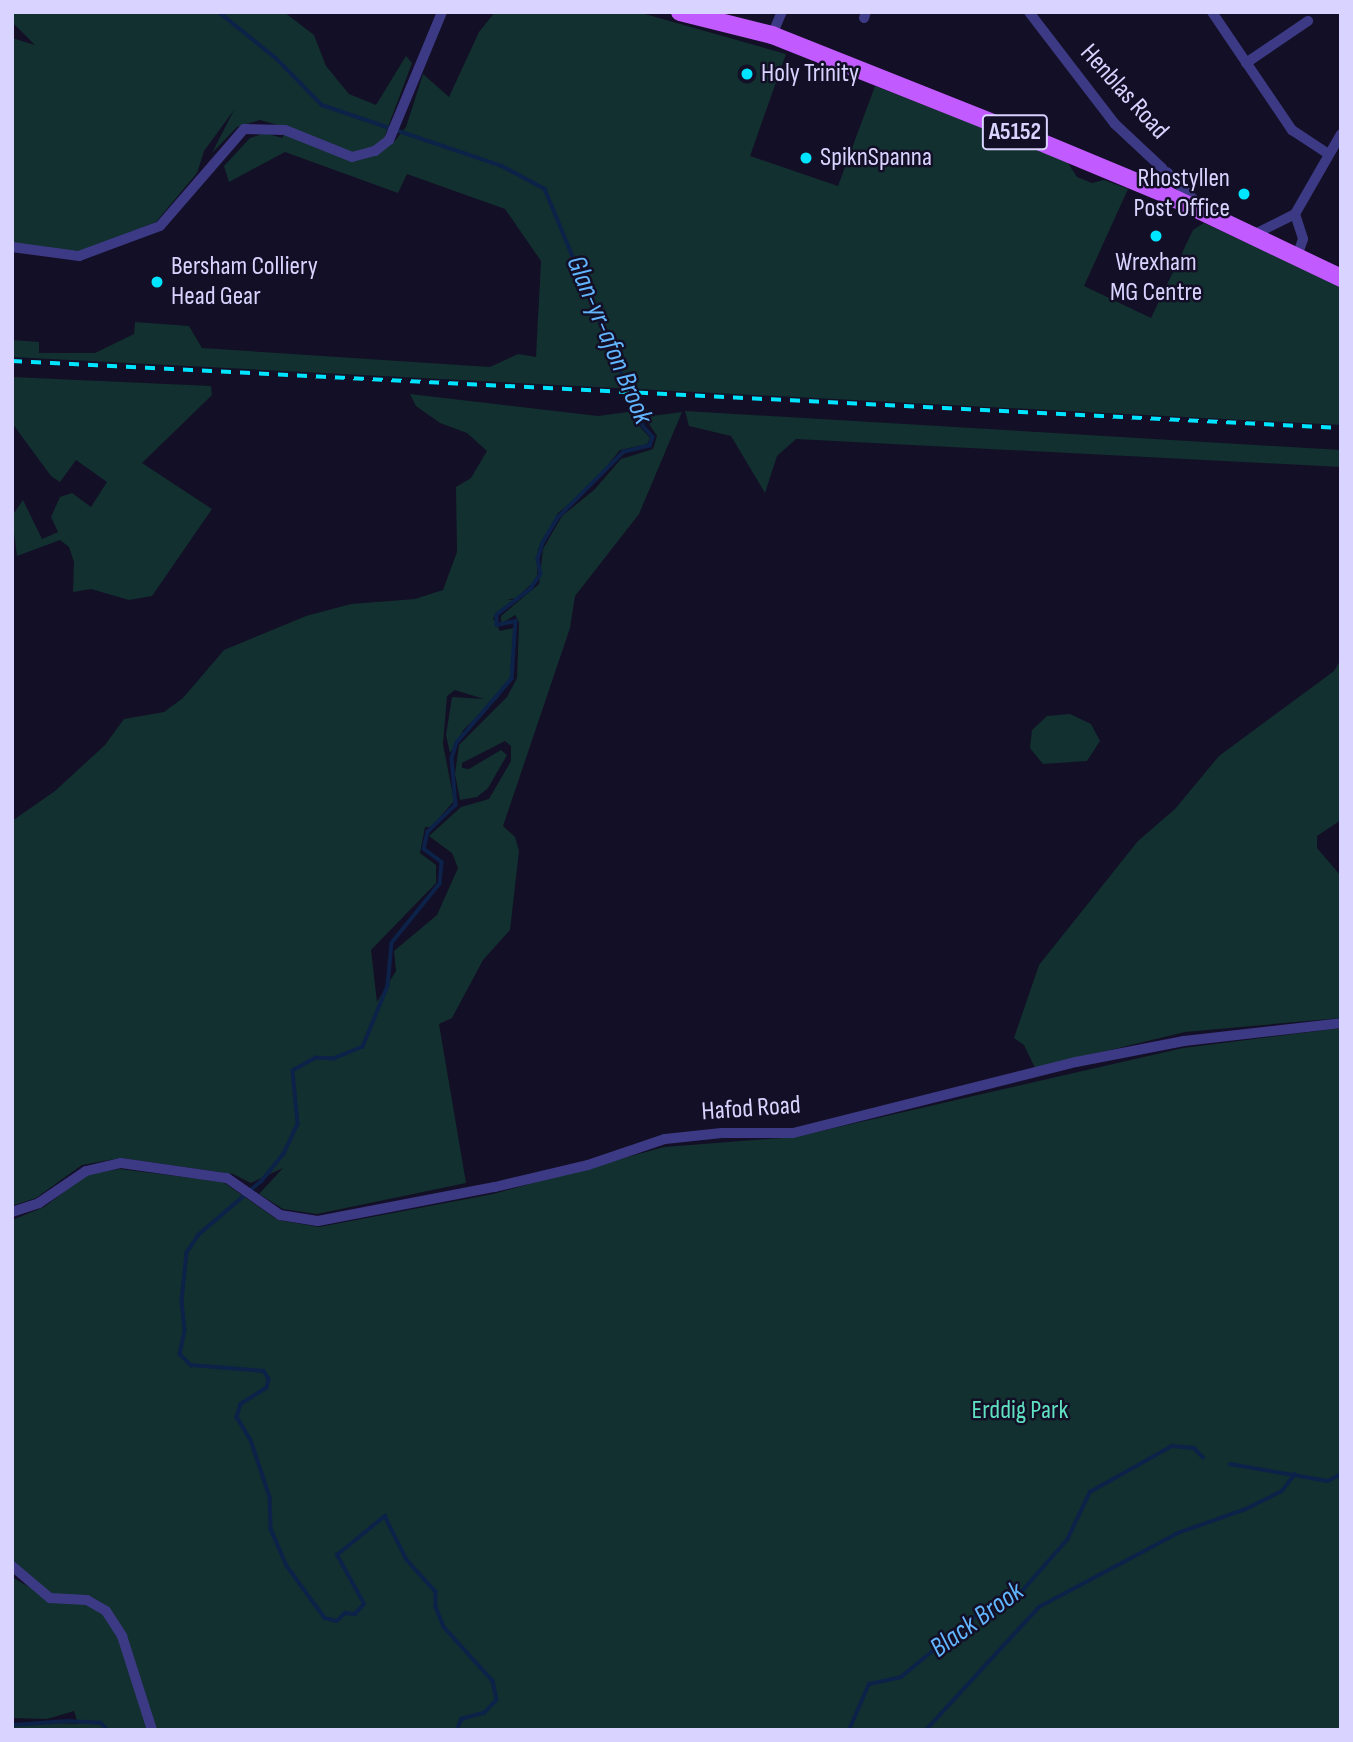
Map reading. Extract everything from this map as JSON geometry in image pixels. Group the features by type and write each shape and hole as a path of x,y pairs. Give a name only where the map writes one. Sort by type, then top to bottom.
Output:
{"main road":[{"name":"A5152","path":"680,12 772,35 1165,194 1209,218 1253,235 1341,278"}],"street":[{"path":"12,247 79,256 160,226 244,130 285,130 352,157 375,151 390,137 442,12"},
{"path":"772,35 782,12"},
{"name":"Henblas Road","path":"1029,12 1115,124 1186,187 1209,218"},
{"path":"1212,12 1292,130 1327,153"},
{"path":"1247,63 1308,21"},
{"path":"1253,235 1295,214 1327,153 1341,134"},
{"name":"Henblas Road","path":"1162,168 1170,181 1165,194"},
{"path":"1295,214 1303,239 1297,256"},
{"name":"Hafod Road","path":"12,1212 39,1203 86,1171 121,1163 227,1178 280,1215 317,1221 495,1187 588,1165 664,1139 722,1133 793,1133 1076,1062 1184,1041 1341,1023"},
{"path":"12,1566 50,1598 87,1600 106,1611 122,1636 152,1730"}],"green space":[{"path":"12,12 284,12 314,35 326,66 349,94 376,105 406,56 412,63 385,135 393,143 406,127 423,74 449,97 479,32 495,12 638,12 786,54 750,156 838,186 875,86 1066,160 1077,177 1092,183 1104,180 1128,189 1084,286 1151,318 1193,230 1204,223 1341,287 1341,425 12,357 12,340 39,342 39,353 95,353 134,334 135,322 189,326 202,348 490,367 518,354 536,357 541,261 505,209 407,174 398,193 285,152 229,182 224,166 250,138 265,133 282,138 288,128 260,120 237,127 212,153 234,110 204,151 197,173 156,222 79,252 12,244 12,38 35,45 12,22"},
{"path":"12,377 211,386 212,395 142,463 212,509 152,596 129,600 91,589 73,592 74,562 69,547 60,540 17,556 12,516 23,500 42,539 58,532 51,517 60,497 72,493 91,507 107,482 76,460 60,482 51,476 12,423"},
{"path":"410,394 598,416 635,411 640,427 650,438 647,444 620,450 589,488 558,513 538,549 537,579 516,598 507,600 513,600 493,618 500,631 514,628 512,676 498,698 464,729 450,753 446,735 452,697 484,699 455,690 447,696 443,744 454,801 431,827 425,827 420,853 436,865 436,883 371,950 377,1002 396,971 394,951 437,915 458,868 452,853 429,836 461,807 489,799 511,761 511,746 505,741 462,763 462,768 469,769 501,750 507,755 488,788 477,797 460,800 455,774 459,745 507,697 517,678 519,622 515,615 501,624 501,616 539,584 543,549 562,516 594,490 621,459 653,449 657,436 639,409 645,407 651,416 682,412 639,514 575,596 570,628 503,826 515,837 519,851 510,930 483,960 452,1018 439,1024 466,1183 317,1214 283,1209 259,1194 283,1168 251,1183 233,1174 121,1158 82,1165 36,1198 12,1206 12,821 55,791 105,745 124,719 164,712 183,698 224,650 306,616 351,604 415,599 443,590 457,552 456,487 471,478 487,451 467,433 440,423 416,406"},
{"path":"685,411 1341,450 1341,467 796,439 777,456 765,493 731,436 689,426"},
{"path":"1341,659 1341,820 1317,836 1317,848 1341,876 1341,1018 1185,1032 1035,1068 1024,1045 1014,1038 1039,965 1138,841 1175,809 1219,756 1334,671"},
{"path":"1070,714 1091,724 1100,741 1087,761 1043,764 1030,748 1032,730 1047,716"},
{"name":"Erddig Park","path":"1341,1028 1341,1730 12,1730 12,1725 40,1722 78,1724 74,1711 47,1719 12,1718 12,1577 29,1587 12,1558 12,1220 44,1207 88,1174 120,1169 223,1182 278,1220 319,1227 493,1194 664,1147 795,1137 1183,1048"}],"waterway":[{"name":"Glan-yr-afon Brook","path":"219,12 276,58 322,105 502,166 545,189 643,426 653,437 650,446 624,452 558,518 543,543 538,559 541,574 531,589 497,615 497,625 516,621 512,679 457,743 452,758 456,805 428,832 424,849 442,862 440,884 392,943 388,986 363,1047 334,1059 316,1058 293,1071 298,1124 284,1154 261,1182 199,1235 187,1253 182,1301 185,1331 180,1354 191,1365 264,1371 269,1379 267,1388 241,1404 237,1417 251,1440 270,1497 271,1529 287,1566 325,1618 337,1621 345,1613 355,1614 364,1604 337,1555 385,1516 407,1560 436,1592 436,1607 444,1627 493,1681 497,1700 485,1713 462,1719 457,1730"},
{"name":"Black Brook","path":"849,1730 869,1684 901,1677 979,1613 1015,1599 1067,1540 1090,1492 1172,1446 1194,1448 1203,1457"},
{"name":"Black Brook","path":"1230,1464 1328,1481 1341,1474"},
{"path":"926,1730 1039,1607 1178,1533 1246,1509 1282,1491 1295,1474"},
{"name":"Black Brook","path":"12,1725 67,1721 101,1723 108,1730"}],"railway":[{"path":"12,361 1341,428"}],"place":[{"name":"Holy Trinity","path":"747,74"},
{"name":"SpiknSpanna","path":"806,158"},
{"name":"Rhostyllen Post Office","path":"1244,194"},
{"name":"Wrexham MG Centre","path":"1156,236"},
{"name":"Bersham Colliery Head Gear","path":"157,282"}]}
